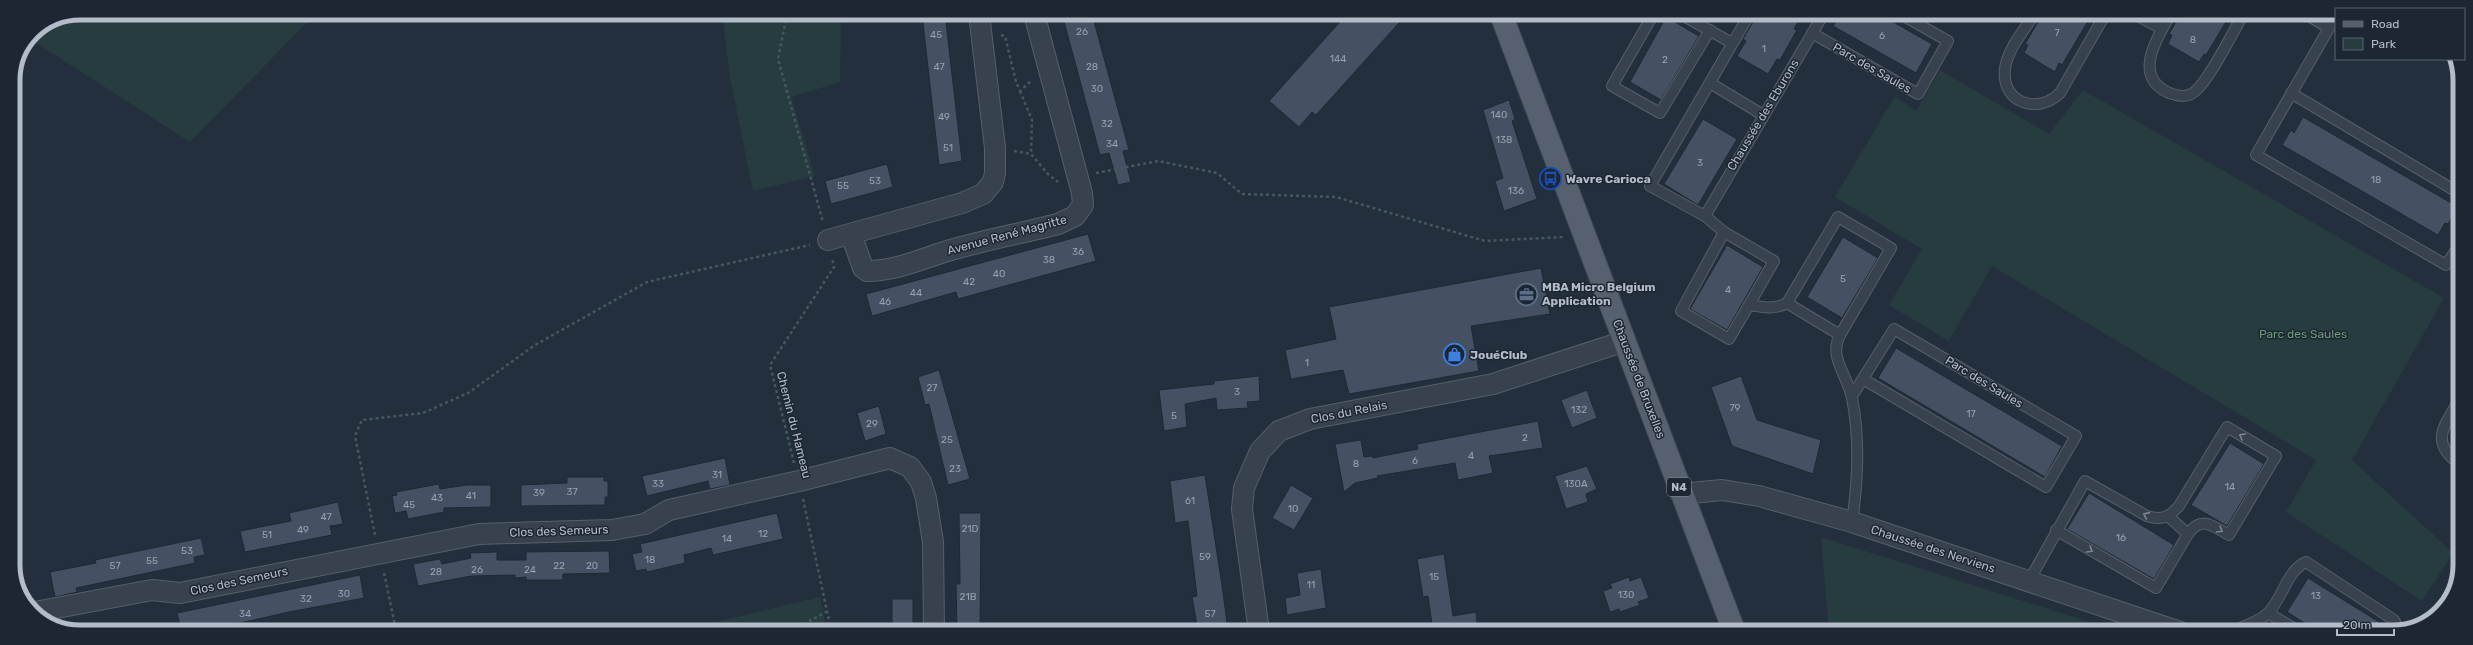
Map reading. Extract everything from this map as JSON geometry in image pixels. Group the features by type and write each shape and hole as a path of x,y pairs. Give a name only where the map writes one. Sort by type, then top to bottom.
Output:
{"main road":[{"name":"Chaussée de Bruxelles","path":"1503,20 1732,625"}],"street":[{"name":"Avenue René Magritte","path":"851,234 863,268 867,271 887,270 947,252 1058,224 1075,216 1083,205 1079,176 1036,20"},
{"path":"828,240 975,199 986,191 993,182 995,148 980,22"},
{"name":"Clos du Relais","path":"1258,625 1242,509 1244,488 1260,451 1279,431 1310,419 1493,384 1625,341"},
{"name":"Clos des Semeurs","path":"42,611 152,590 180,593 380,552 479,534 612,530 645,524 669,510 799,481 890,458 910,467 921,482 924,493 933,542 934,625"},
{"name":"Chaussée des Nerviens","path":"1681,494 1722,490 1759,496 1852,522 2159,625"}],"lane":[{"path":"1650,20 1612,86 1660,113 1710,30"},
{"path":"1692,20 1732,43"},
{"path":"1724,232 1680,311 1729,339 1774,261 1724,232 1705,216 1650,186 1746,20"},
{"name":"Chaussée des Eburons","path":"1705,216 1762,115 1820,20"},
{"name":"Parc des Saules","path":"1812,34 1918,94 1948,41 1911,20"},
{"path":"2031,20 2009,56 2005,67 2004,78 2006,86 2017,99 2035,106 2052,101 2060,93 2102,20"},
{"path":"2145,20 2162,29"},
{"path":"2167,20 2149,61 2152,77 2166,91 2182,96 2191,95 2203,84 2240,20"},
{"path":"2315,20 2329,28"},
{"path":"2334,20 2256,155 2446,265 2453,255"},
{"path":"1710,83 1762,115"},
{"path":"2291,93 2453,190"},
{"path":"1749,304 1768,308 1781,307 1787,303 1838,217 1891,248 1836,342 1837,362 1852,396 1858,481 1852,522"},
{"path":"1787,303 1840,335"},
{"name":"Parc des Saules","path":"1852,396 1894,329 2076,436 2046,487 1863,379"},
{"path":"2453,410 2443,427 2441,443 2447,454 2453,459"},
{"path":"2029,581 2056,530 2085,481 2147,516 2157,519 2169,517 2179,506 2227,427 2276,456 2229,535 2211,525 2200,523 2188,534 2156,588 2056,530"},
{"path":"2169,517 2188,534"},
{"path":"2246,625 2268,613 2298,566 2306,562 2394,620 2396,625"},
{"path":"2268,613 2288,625"}],"path":[{"name":"Chemin du Hameau","path":"785,20 778,59 828,240 834,267 770,365 799,481 830,625"},
{"path":"980,22 1006,36 1016,82 1032,120 1031,154"},
{"path":"1020,91 1038,75 1051,72"},
{"path":"1020,152 1031,154 1048,174"},
{"path":"1079,176 1158,161 1217,173 1242,194 1336,197 1485,241 1585,236"},
{"path":"395,625 355,436 362,420 423,413 468,393 535,346 648,282 828,240"},
{"path":"803,625 826,612"}],"green space":[{"path":"80,20 309,20 190,142 35,42 47,30 57,25 69,21"},
{"path":"723,20 841,20 840,82 791,97 815,176 753,191 730,78"},
{"name":"Parc des Saules","path":"1940,70 2049,134 2083,90 2444,298 2352,460 2453,553 2422,601 2286,512 2316,460 1992,266 1949,341 1889,305 1922,249 1835,197 1895,96 1916,111"},
{"path":"1821,537 2099,625 1828,625"},
{"path":"820,597 826,625 703,625"}],"building":[{"path":"923,20 946,20 962,161 939,165"},
{"path":"1064,20 1094,20 1129,150 1123,151 1131,182 1118,185 1109,153 1100,155"},
{"path":"1342,20 1402,20 1316,115 1312,112 1299,127 1269,101"},
{"path":"1664,20 1671,20 1699,36 1661,100 1630,82"},
{"path":"1754,20 1799,20 1794,29 1797,30 1780,60 1777,59 1768,74 1737,56 1746,41 1743,39"},
{"path":"1837,20 1890,20 1932,44 1916,73 1833,26"},
{"path":"2039,20 2088,21 2062,65 2059,63 2055,72 2024,53 2028,45 2025,44"},
{"path":"2177,20 2227,20 2206,55 2204,54 2199,62 2168,44 2172,35 2169,34"},
{"path":"1509,100 1515,119 1512,121 1537,199 1504,211 1495,181 1503,178 1483,110"},
{"path":"2303,117 2453,204 2453,216 2448,224 2445,223 2438,235 2282,145 2291,130 2294,133"},
{"path":"1703,119 1737,139 1698,205 1664,184"},
{"path":"887,164 893,187 831,204 825,181"},
{"path":"1088,234 1096,261 958,299 956,292 872,316 866,294"},
{"path":"1843,237 1878,258 1842,318 1807,297"},
{"path":"1727,245 1763,267 1727,330 1690,309"},
{"path":"1541,268 1550,314 1471,326 1479,371 1349,394 1343,370 1291,379 1285,350 1336,339 1329,307"},
{"path":"1896,348 2062,446 2045,477 1878,378"},
{"path":"939,370 970,479 948,485 929,404 925,405 918,377"},
{"path":"1259,376 1260,401 1247,402 1248,408 1217,410 1216,398 1185,404 1187,427 1164,431 1159,390 1214,384 1214,381"},
{"path":"1741,376 1757,420 1821,440 1813,474 1732,446 1711,387"},
{"path":"1587,390 1597,418 1572,428 1561,400"},
{"path":"879,406 886,434 865,441 857,413"},
{"path":"1538,421 1543,448 1489,456 1493,473 1458,480 1455,463 1377,476 1378,478 1355,483 1344,492 1335,444 1361,440 1364,457 1373,456 1373,458 1418,449 1417,444"},
{"path":"2230,443 2264,464 2227,526 2191,505"},
{"path":"725,458 730,485 710,489 708,481 647,496 642,476"},
{"path":"1587,466 1597,489 1586,494 1588,502 1566,509 1555,476"},
{"path":"1205,475 1227,625 1197,625 1192,597 1197,596 1188,521 1175,523 1170,481"},
{"path":"567,477 604,477 604,481 608,481 608,497 605,497 605,505 521,506 521,485 567,483"},
{"path":"439,484 440,489 467,485 491,485 491,507 444,508 444,512 408,519 406,511 395,513 392,496 397,495 396,492"},
{"path":"1291,485 1313,498 1294,530 1272,518"},
{"path":"2089,493 2174,545 2154,579 2067,529"},
{"path":"338,502 343,524 330,526 332,535 245,552 240,531 291,521 289,513"},
{"path":"777,513 783,539 713,555 711,548 684,555 685,563 647,572 646,569 636,571 632,554 642,552 640,544"},
{"path":"959,513 981,513 980,625 957,625 956,584 960,584"},
{"path":"201,538 205,555 194,557 195,563 76,588 77,592 55,597 50,572 96,563 95,560"},
{"path":"609,551 610,573 563,574 563,580 526,580 526,577 515,578 515,575 471,576 418,586 413,564 440,559 442,564 471,558 470,553 497,552 497,560 526,560 526,552"},
{"path":"1444,554 1453,616 1476,612 1477,625 1432,625 1428,596 1423,597 1417,559"},
{"path":"1321,569 1326,608 1287,615 1285,598 1300,595 1297,573"},
{"path":"360,575 364,598 289,612 232,625 180,625 177,613"},
{"path":"1629,577 1630,581 1641,577 1649,598 1638,602 1640,605 1620,612 1619,609 1610,612 1603,591 1612,588 1610,584"},
{"path":"2308,578 2384,625 2308,625 2287,612"},
{"path":"892,599 913,599 913,625 892,625"}],"place":[{"name":"Wavre Carioca","path":"1550,179"},
{"name":"MBA Micro Belgium Application","path":"1527,294"},
{"name":"JouéClub","path":"1455,355"}]}
